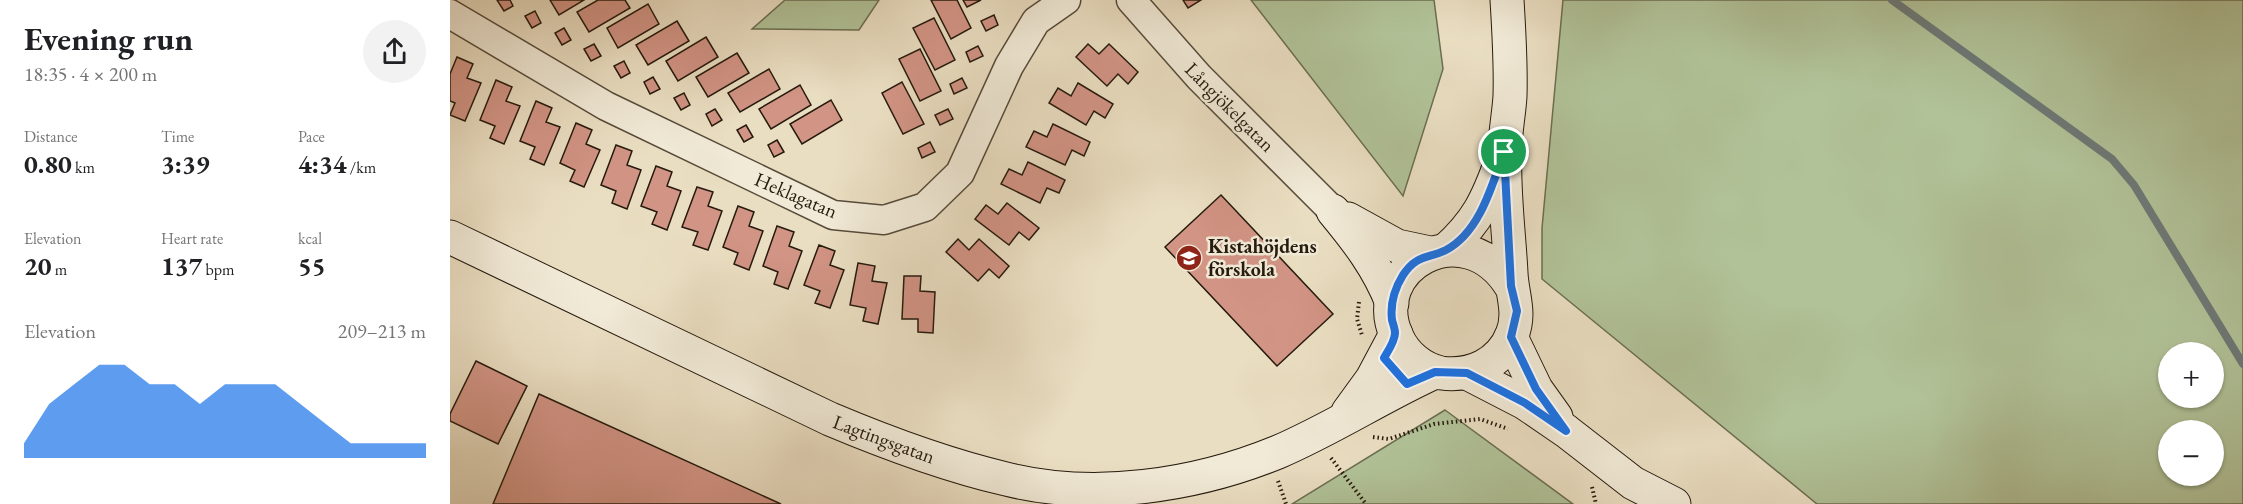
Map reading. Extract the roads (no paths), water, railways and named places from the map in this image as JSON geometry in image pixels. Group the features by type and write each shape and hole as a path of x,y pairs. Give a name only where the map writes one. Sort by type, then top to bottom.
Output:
{"street":[{"name":"Heklagatan","path":"450,14 606,106 833,215 884,220 925,207 960,173 1009,66 1036,21 1066,0"},
{"name":"Långjökelgatan","path":"1131,0 1199,77 1333,211 1370,257 1382,276 1392,303"},
{"path":"1451,372 1489,364 1506,347 1511,337 1517,311 1511,286 1504,152 1510,97 1507,0"},
{"path":"1504,152 1481,212 1467,230 1405,273 1392,303 1390,346 1411,358 1525,403 1566,431 1633,483 1674,504"},
{"name":"Långjökelgatan","path":"1333,211 1397,246 1438,251"},
{"name":"Lagtingsgatan","path":"450,237 830,419 890,444 1008,480 1061,487 1112,488 1199,478 1277,452 1349,435 1451,372"},
{"path":"1438,251 1462,249 1491,261 1511,286"},
{"path":"1511,337 1536,389 1566,431"},
{"name":"Lagtingsgatan","path":"1349,435 1390,346"}],"waterway":[{"path":"1892,0 2112,159 2134,185 2243,364"}],"place":[{"name":"Kistahöjdens förskola","path":"1189,258"}]}
